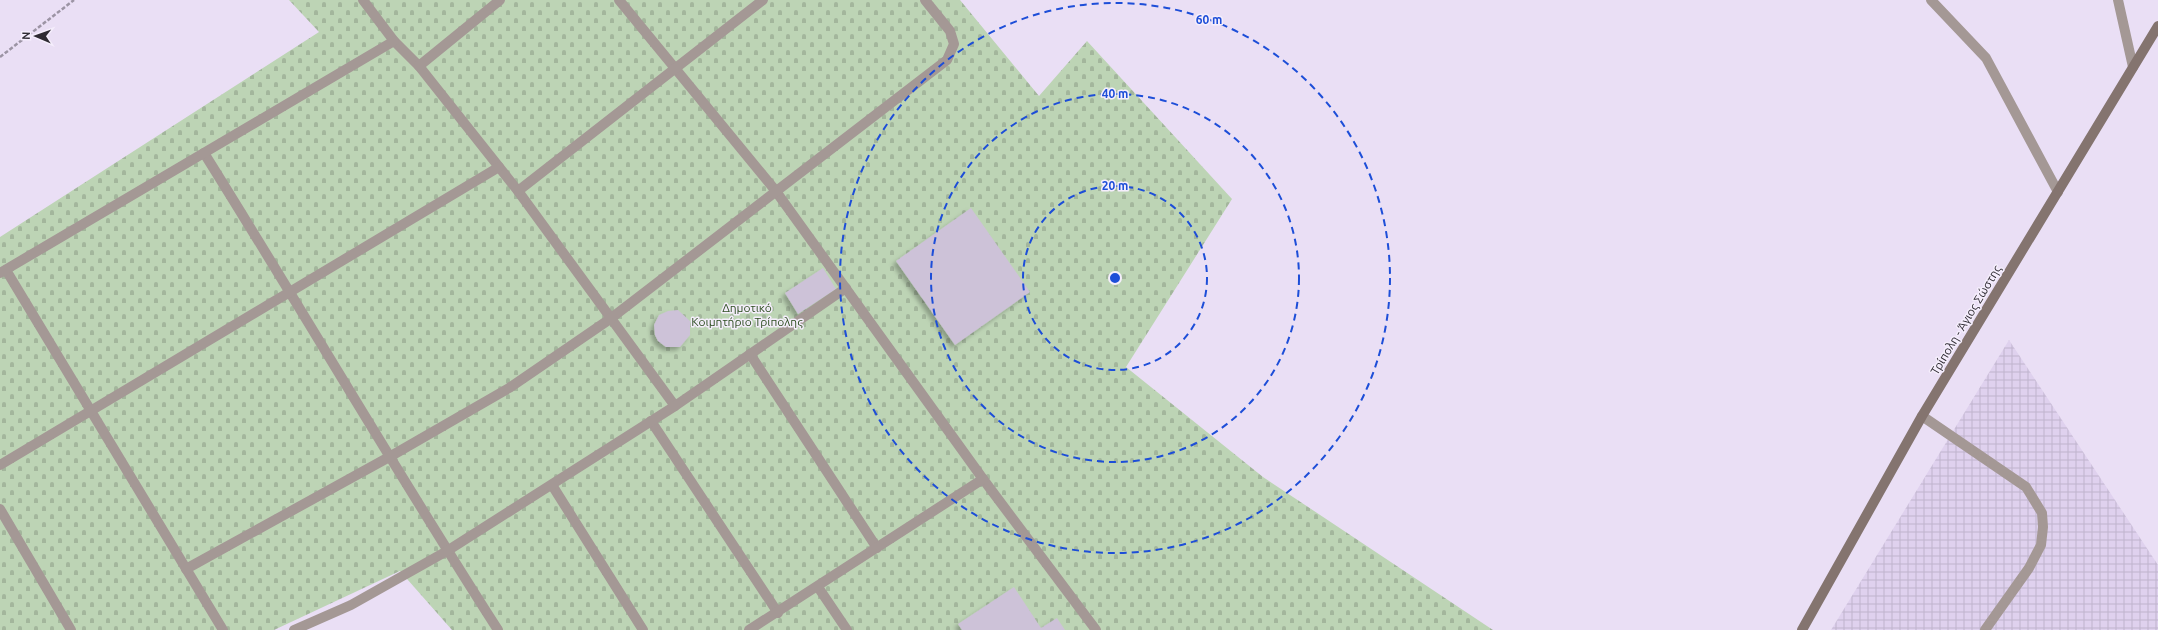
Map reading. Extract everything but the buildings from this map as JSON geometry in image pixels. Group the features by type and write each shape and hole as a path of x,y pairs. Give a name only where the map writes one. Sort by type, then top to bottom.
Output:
{"main road":[{"name":"Τρίπολη - Άγιος Σώστης","path":"1802,630 1922,416 2158,26"}],"lane":[{"path":"363,0 394,41 418,66 518,191 675,406"},
{"path":"418,66 500,0"},
{"path":"620,0 775,190 983,480 1096,630"},
{"path":"518,191 763,0"},
{"path":"186,569 391,456 509,388 610,319 775,190 947,60 954,44 950,30 925,0"},
{"path":"1931,0 1986,58 2058,192"},
{"path":"2118,0 2133,67"},
{"path":"222,630 91,411 3,271 394,41"},
{"path":"204,153 291,291 447,551 498,630"},
{"path":"0,465 499,167"},
{"path":"294,630 351,605 447,551 675,406 846,288"},
{"path":"750,354 877,548"},
{"path":"1922,416 2026,487 2042,513 2041,545 2029,568 1985,630"},
{"path":"651,421 778,613"},
{"path":"749,630 778,613 983,480"},
{"path":"552,485 643,630"},
{"path":"0,509 70,630"},
{"path":"818,587 847,630"}],"path":[{"path":"0,57 74,0"}],"shaded area":[{"path":"2009,340 2158,565 2158,630 1831,630"}],"green space":[{"name":"Δημοτικό Κοιμητήριο Τρίπολης","path":"289,0 960,0 1039,96 1087,41 1232,199 1126,367 1263,477 1493,630 452,630 400,571 274,630 0,630 0,237 319,32"}]}
